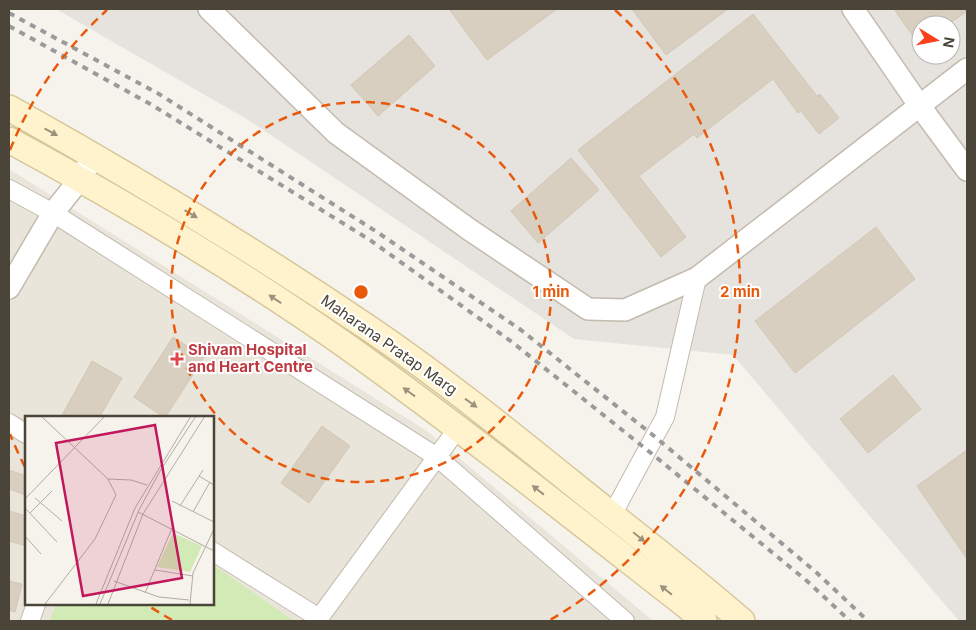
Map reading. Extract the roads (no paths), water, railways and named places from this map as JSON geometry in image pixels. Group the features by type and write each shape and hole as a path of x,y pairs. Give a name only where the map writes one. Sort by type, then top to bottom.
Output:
{"main road":[{"name":"Maharana Pratap Marg","path":"9,108 94,155 244,247 372,330 484,412 705,589 742,621"},
{"name":"Maharana Pratap Marg","path":"9,140 80,179 233,270 357,354 458,428 704,621"}],"street":[{"path":"209,9 336,133 470,230 588,309 624,310 697,278 967,69"},
{"path":"853,9 919,105 967,170"},
{"path":"9,288 53,213 80,179 94,155"},
{"path":"9,189 53,213 437,457 625,621"},
{"path":"612,515 665,417 697,278"},
{"path":"9,423 25,433"},
{"path":"214,552 318,620 458,428"},
{"path":"30,621 36,605"}],"railway":[{"path":"9,13 159,94 377,232 521,330 654,436 817,573 868,621"},
{"path":"9,26 152,105 370,240 512,342 807,581 850,621"}],"place":[{"name":"Shivam Hospital and Heart Centre","path":"177,359"}]}
